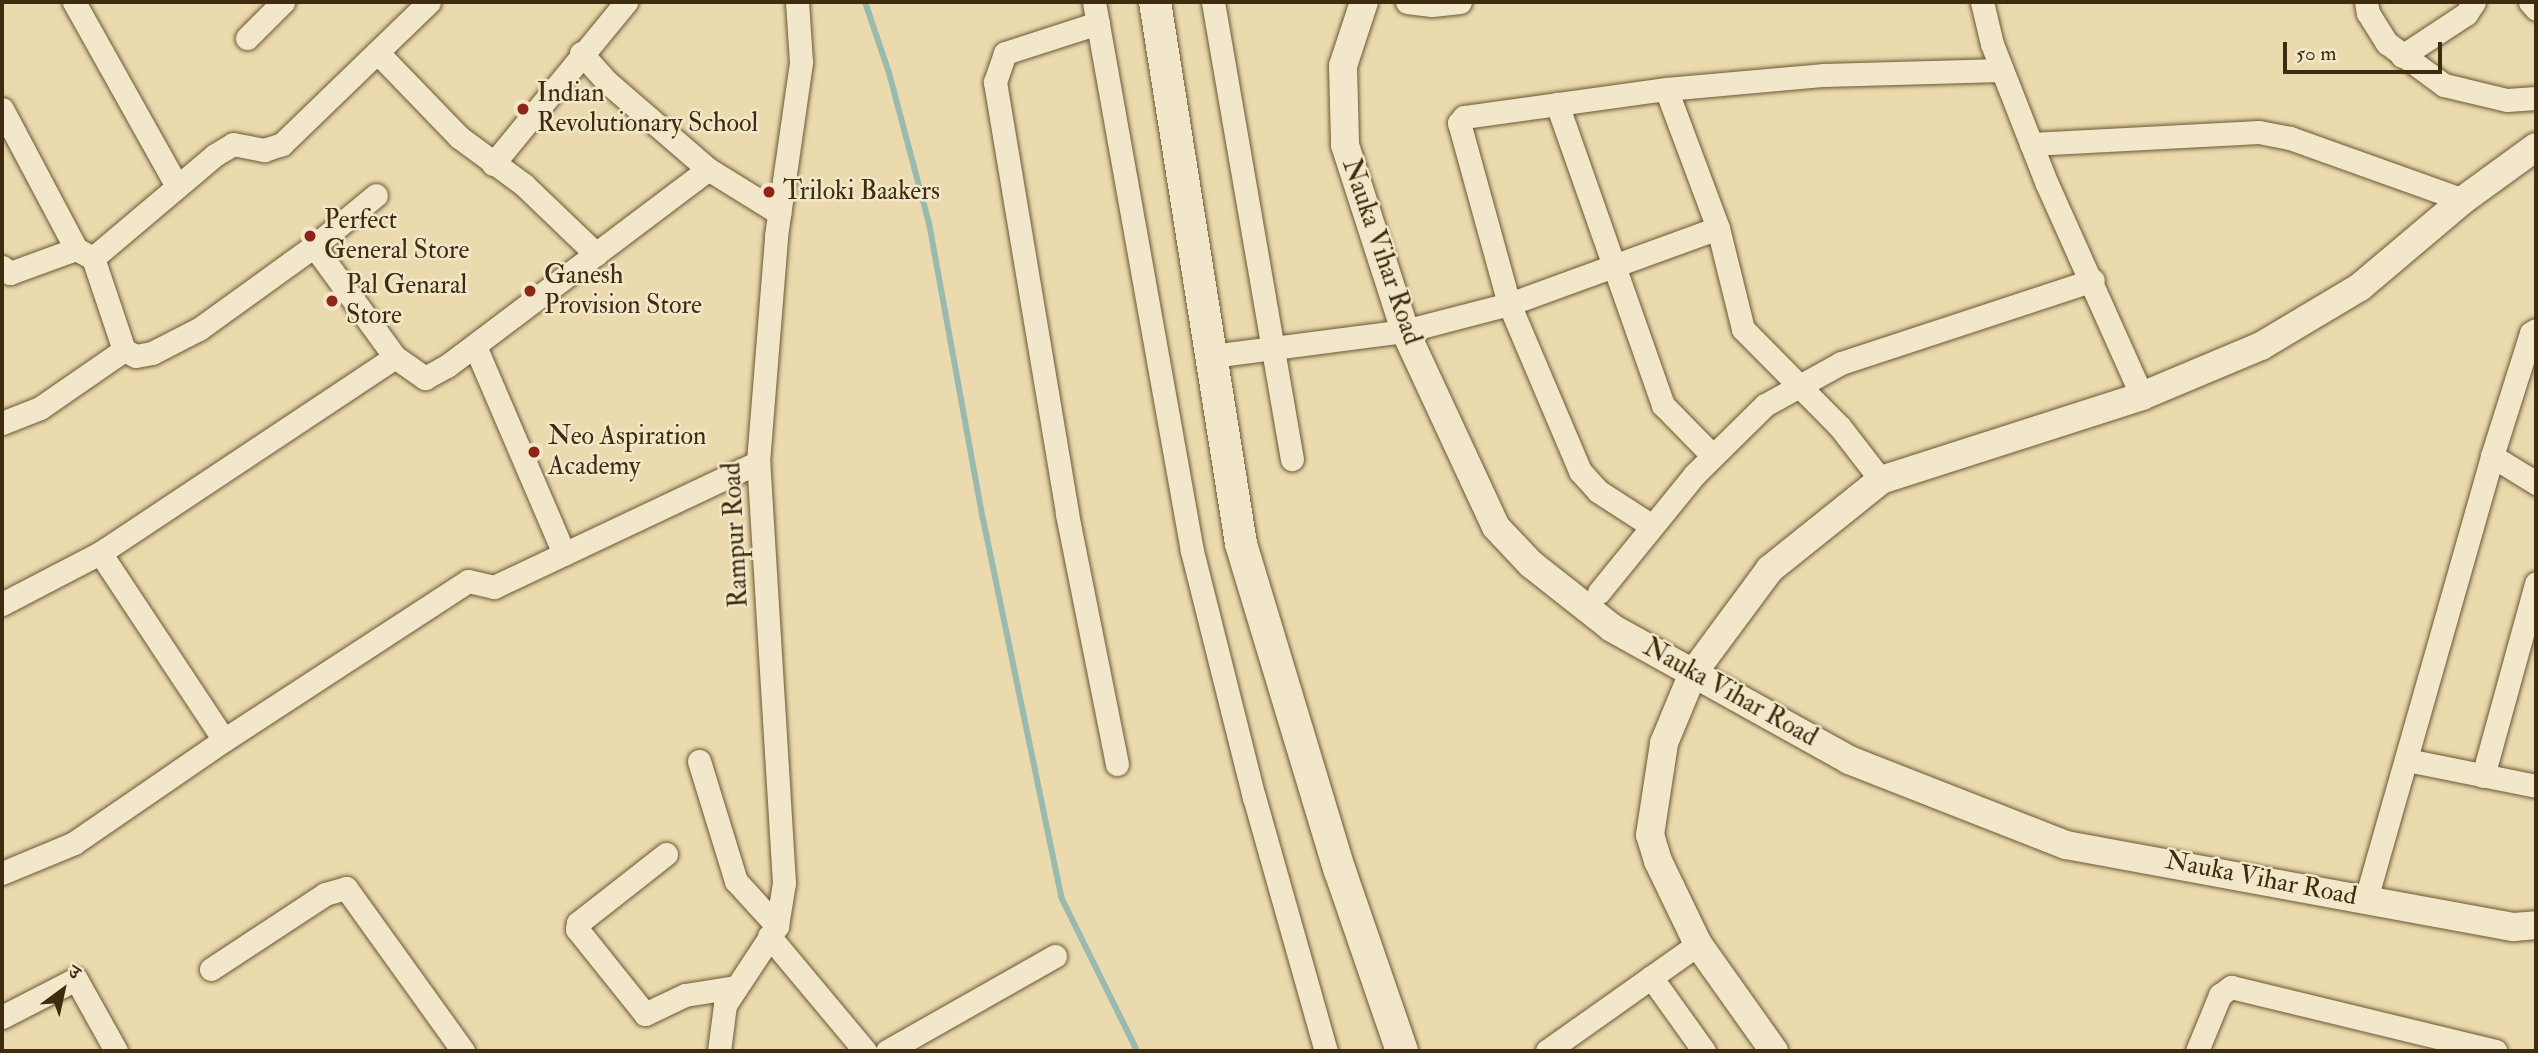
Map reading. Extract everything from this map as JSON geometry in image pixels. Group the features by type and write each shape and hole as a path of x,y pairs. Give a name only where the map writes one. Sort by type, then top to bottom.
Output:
{"main road":[{"path":"1155,2 1241,544 1340,871 1402,1051"}],"street":[{"path":"74,2 177,186"},
{"path":"247,38 283,2"},
{"path":"2,267 10,273 85,254 233,144 264,150 282,144 429,2"},
{"path":"493,164 581,53 626,2"},
{"name":"Rampur Road","path":"719,1051 725,1004 773,931 784,883 782,797 758,462 779,213 800,62 796,2"},
{"path":"1213,2 1292,459"},
{"name":"Nauka Vihar Road","path":"1364,2 1343,66 1345,145 1405,331 1496,527 1531,564 1612,628 1849,760 2020,830 2066,845 2514,927 2536,925"},
{"path":"1407,2 1460,2"},
{"path":"1982,2 2003,70 2031,144 2142,396"},
{"path":"2366,2 2368,13 2387,43 2402,56 2462,93 2507,100 2536,98"},
{"path":"2530,2 2536,9"},
{"path":"2402,56 2475,4"},
{"path":"1117,765 1068,514 995,82 1005,54 1096,12 1192,551 1254,797 1326,1051"},
{"path":"378,53 459,137 542,200 596,254"},
{"path":"581,53 606,81 708,169 779,213"},
{"path":"1652,526 1598,491 1580,471 1509,304 1460,119 1665,89 1824,75 2003,70"},
{"path":"1665,89 1718,228 1743,329 1800,386 1881,480"},
{"path":"1557,104 1663,404 1713,456"},
{"path":"2,109 85,254 124,351 136,356 152,353 199,329 314,246 376,195"},
{"path":"2031,144 2259,132 2290,138 2463,200"},
{"path":"1774,1051 1698,944 1650,835 1664,743 1693,673 1770,569 1881,480 2142,396 2261,346 2360,287 2463,200 2536,147"},
{"path":"314,246 395,357 425,378 475,346 708,169"},
{"path":"1212,356 1405,331 1509,304 1612,263 1718,228"},
{"path":"1599,592 1713,456 1765,405 1841,363 2093,280"},
{"path":"2366,899 2492,456 2536,330"},
{"path":"475,346 564,554"},
{"path":"2,423 40,408 124,351"},
{"path":"2,604 100,553 395,357"},
{"path":"2492,456 2536,483"},
{"path":"2,873 74,843 224,740 468,581 494,587 758,462"},
{"path":"100,553 224,740"},
{"path":"2483,776 2536,583"},
{"path":"2407,760 2536,786"},
{"path":"699,761 736,881 865,1051"},
{"path":"666,854 578,923 577,929 645,1014 685,995 736,987"},
{"path":"211,969 325,894 346,888 463,1051"},
{"path":"1556,1049 1698,944"},
{"path":"887,1051 1055,956"},
{"path":"1651,977 1703,1051"},
{"path":"2,1017 76,979 116,1051"},
{"path":"2197,1051 2220,995 2231,987 2495,1051"}],"waterway":[{"path":"865,2 889,73 929,223 983,519 1061,897 1137,1051"}],"place":[{"name":"Indian Revolutionary School","path":"523,109"},
{"name":"Triloki Baakers","path":"769,192"},
{"name":"Perfect General Store","path":"310,236"},
{"name":"Ganesh Provision Store","path":"530,291"},
{"name":"Pal Genaral Store","path":"332,301"},
{"name":"Neo Aspiration Academy","path":"534,452"}]}
